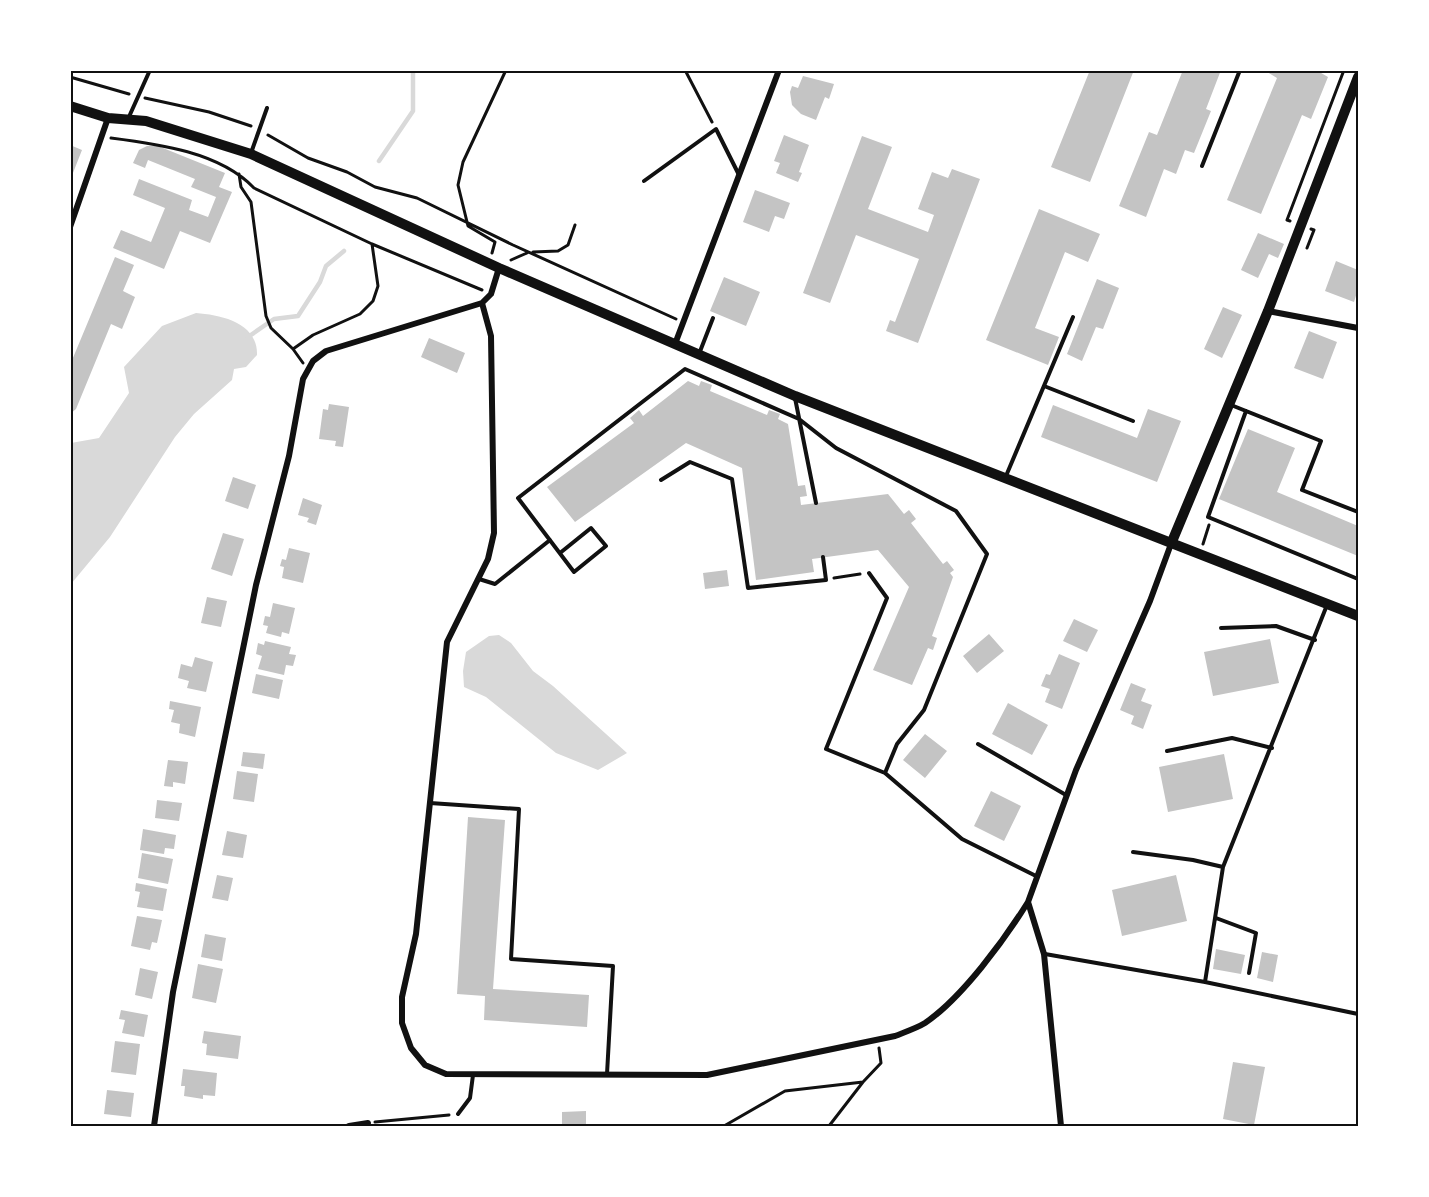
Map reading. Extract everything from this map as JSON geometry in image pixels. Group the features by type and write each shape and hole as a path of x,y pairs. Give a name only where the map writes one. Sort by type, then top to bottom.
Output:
{"street":[{"path":"675,344 779,70"},
{"path":"482,303 491,336 494,533 488,559 447,642 416,934 402,997 402,1023 411,1048 425,1065 446,1074 707,1075 896,1036 924,1023 948,1004 1010,931 1028,902 1066,795 1150,601 1171,544 1231,404 1359,77"},
{"path":"70,106 108,118 128,119 186,132 251,154 494,266 795,396 1359,616"},
{"path":"70,227 108,118"},
{"path":"154,1126 173,992 211,799 256,585 289,456 303,379 308,369 326,351 482,303 491,294 494,266"},
{"path":"1268,312 1359,328"},
{"path":"1028,902 1044,954 1061,1126"},
{"path":"349,1126 368,1123"}],"lane":[{"path":"128,119 150,70"},
{"path":"1202,166 1240,70"},
{"path":"251,154 267,108"},
{"path":"644,181 716,129 739,176"},
{"path":"1005,479 1073,317"},
{"path":"699,355 712,318"},
{"path":"560,553 591,528 606,546 574,572 518,498 685,369 799,419 836,448 956,511 987,554 924,710 897,744 885,773"},
{"path":"1044,386 1133,421"},
{"path":"795,396 816,503"},
{"path":"1231,404 1321,441 1302,490 1359,512"},
{"path":"1246,411 1208,517 1359,579"},
{"path":"661,480 690,462 732,479 748,588 826,580 823,557"},
{"path":"479,579 495,584 550,540"},
{"path":"869,573 887,598 826,749 885,773 962,839 1036,876"},
{"path":"1205,981 1223,867 1272,748 1327,604"},
{"path":"1221,627 1276,626 1315,639"},
{"path":"1167,751 1232,738 1272,748"},
{"path":"978,744 1066,795"},
{"path":"430,803 519,809 511,959 613,966 607,1075"},
{"path":"1133,852 1193,860 1223,867"},
{"path":"1216,918 1256,933 1249,973"},
{"path":"1044,954 1205,981 1359,1014"},
{"path":"458,1114 470,1098 473,1074"}],"path":[{"path":"506,70 463,162 458,185 468,226 495,242 494,266 522,253 558,251 568,245 575,225"},
{"path":"685,70 716,129"},
{"path":"70,77 209,112 259,130 308,158 346,172 375,187 417,198 530,253 683,322"},
{"path":"103,137 167,145 239,172 254,188 372,244 491,294"},
{"path":"239,172 241,187 251,202 266,316 271,328 293,349 308,369"},
{"path":"293,349 313,335 360,314 373,301 378,286 372,244"},
{"path":"843,577 861,574"},
{"path":"829,1126 881,1063 878,1040"},
{"path":"724,1126 785,1091 863,1082"},
{"path":"368,1123 458,1114"}],"shaded area":[{"path":"196,313 227,319 245,328 252,335 256,344 257,355 246,367 234,369 232,380 194,414 175,437 110,537 71,584 71,443 99,438 129,393 124,367 162,326"},
{"path":"499,635 511,643 533,671 553,686 627,753 598,770 556,753 486,697 464,687 463,671 466,652 489,636"}],"building":[{"path":"1090,70 1134,70 1090,182 1051,167"},
{"path":"1183,70 1221,70 1206,109 1211,111 1194,153 1185,150 1176,174 1164,169 1146,217 1119,206 1149,132 1157,135"},
{"path":"1264,70 1316,70 1328,77 1311,119 1302,115 1261,214 1227,200 1277,78"},
{"path":"803,76 834,84 829,99 825,97 816,120 801,114 792,105 790,92 792,86 798,88"},
{"path":"784,135 809,145 799,172 802,173 798,182 776,173 780,163 774,161"},
{"path":"862,136 892,147 868,209 928,232 934,215 918,209 932,172 948,178 952,169 980,179 918,343 886,331 890,320 895,322 919,259 856,235 830,303 803,293"},
{"path":"70,145 82,150 71,178 70,178"},
{"path":"147,146 158,146 225,173 219,187 232,192 210,243 180,231 164,269 113,248 121,230 151,242 165,208 133,195 139,179 192,200 189,210 208,217 216,197 191,187 195,179 148,160 145,168 133,163 139,150"},
{"path":"755,190 790,203 784,219 775,216 769,232 743,222"},
{"path":"1039,209 1100,234 1088,262 1065,252 1035,328 1059,337 1048,365 986,340"},
{"path":"1258,233 1284,244 1278,258 1269,254 1258,278 1241,270"},
{"path":"115,257 134,265 123,291 135,297 122,329 111,324 76,409 70,414 70,365"},
{"path":"1336,261 1358,270 1358,289 1354,302 1325,291"},
{"path":"724,277 760,292 746,326 710,311"},
{"path":"1097,279 1119,288 1103,329 1096,327 1082,361 1067,354"},
{"path":"1223,307 1242,315 1222,358 1204,349"},
{"path":"1309,331 1337,342 1323,379 1294,368"},
{"path":"429,338 465,353 457,373 421,357"},
{"path":"688,381 699,386 701,381 712,385 710,391 767,415 769,410 780,414 778,419 788,424 798,486 805,485 807,496 800,497 801,505 888,494 904,514 909,510 916,519 911,523 943,564 947,561 954,570 950,573 953,577 932,636 937,638 933,650 928,648 912,685 873,670 909,587 878,550 812,559 814,572 756,580 742,468 686,443 575,522 547,487 634,423 630,418 639,410 643,416"},
{"path":"329,404 349,407 343,447 335,446 336,441 319,439 323,409 328,410"},
{"path":"1053,405 1137,438 1148,409 1181,421 1157,482 1041,437"},
{"path":"1248,429 1295,448 1277,492 1358,526 1358,556 1219,499"},
{"path":"233,477 256,485 248,509 225,501"},
{"path":"303,498 322,505 316,525 307,522 309,518 298,515"},
{"path":"223,533 244,539 232,576 211,569"},
{"path":"289,548 310,553 303,583 282,578 284,567 280,566 282,559 286,560"},
{"path":"727,570 729,586 705,589 703,573"},
{"path":"207,597 227,601 221,627 201,623"},
{"path":"273,603 295,608 289,634 282,632 281,637 266,633 268,626 263,625 265,616 270,617"},
{"path":"1074,619 1098,630 1087,652 1063,641"},
{"path":"989,634 1004,651 977,673 963,656"},
{"path":"1270,639 1279,683 1213,696 1204,652"},
{"path":"265,641 291,647 289,654 296,655 293,666 286,665 284,675 258,669 262,656 256,654 258,643 264,645"},
{"path":"1059,654 1080,663 1062,709 1045,702 1050,689 1041,686 1046,674 1050,675"},
{"path":"195,657 213,662 206,692 187,688 189,681 178,678 181,664 192,667"},
{"path":"256,674 283,680 279,699 252,693"},
{"path":"1131,683 1146,689 1141,701 1152,705 1143,729 1131,724 1134,716 1120,710"},
{"path":"170,701 201,707 195,737 179,733 180,724 171,722 174,710 169,709"},
{"path":"1008,703 1048,725 1032,755 992,734"},
{"path":"925,734 947,751 925,778 903,760"},
{"path":"243,752 265,754 263,769 241,766"},
{"path":"1224,754 1233,799 1168,812 1159,767"},
{"path":"168,760 188,762 185,784 173,782 173,787 164,786"},
{"path":"237,771 258,774 254,802 233,799"},
{"path":"991,791 1021,806 1004,841 974,826"},
{"path":"157,800 182,803 179,821 155,818"},
{"path":"468,817 505,820 493,989 589,995 587,1027 484,1020 485,996 457,994"},
{"path":"143,829 176,835 174,849 165,848 164,854 140,850"},
{"path":"227,831 247,835 243,858 222,855"},
{"path":"142,853 173,859 168,884 138,878"},
{"path":"217,875 233,878 228,901 212,898"},
{"path":"1176,875 1187,921 1122,936 1112,890"},
{"path":"136,883 167,889 163,911 137,907 140,892 135,891"},
{"path":"137,916 162,920 157,943 152,942 150,950 131,946"},
{"path":"205,934 226,938 222,961 201,957"},
{"path":"1216,949 1245,955 1241,974 1213,969"},
{"path":"1262,952 1278,955 1273,982 1257,978"},
{"path":"198,964 223,969 216,1003 192,998"},
{"path":"140,968 158,972 152,999 135,995"},
{"path":"121,1010 148,1015 144,1037 122,1033 125,1020 119,1019"},
{"path":"204,1031 241,1036 238,1059 206,1055 207,1044 202,1043"},
{"path":"115,1041 140,1044 136,1075 111,1072"},
{"path":"1233,1062 1265,1067 1254,1125 1223,1119"},
{"path":"183,1069 217,1073 215,1096 203,1095 203,1099 184,1096 185,1086 181,1086"},
{"path":"107,1090 134,1093 131,1117 104,1114"},
{"path":"586,1111 586,1126 562,1126 562,1112"}],"waterway":[{"path":"379,161 413,111 413,70"},
{"path":"248,337 274,319 298,316 320,282 326,266 344,251"}]}
